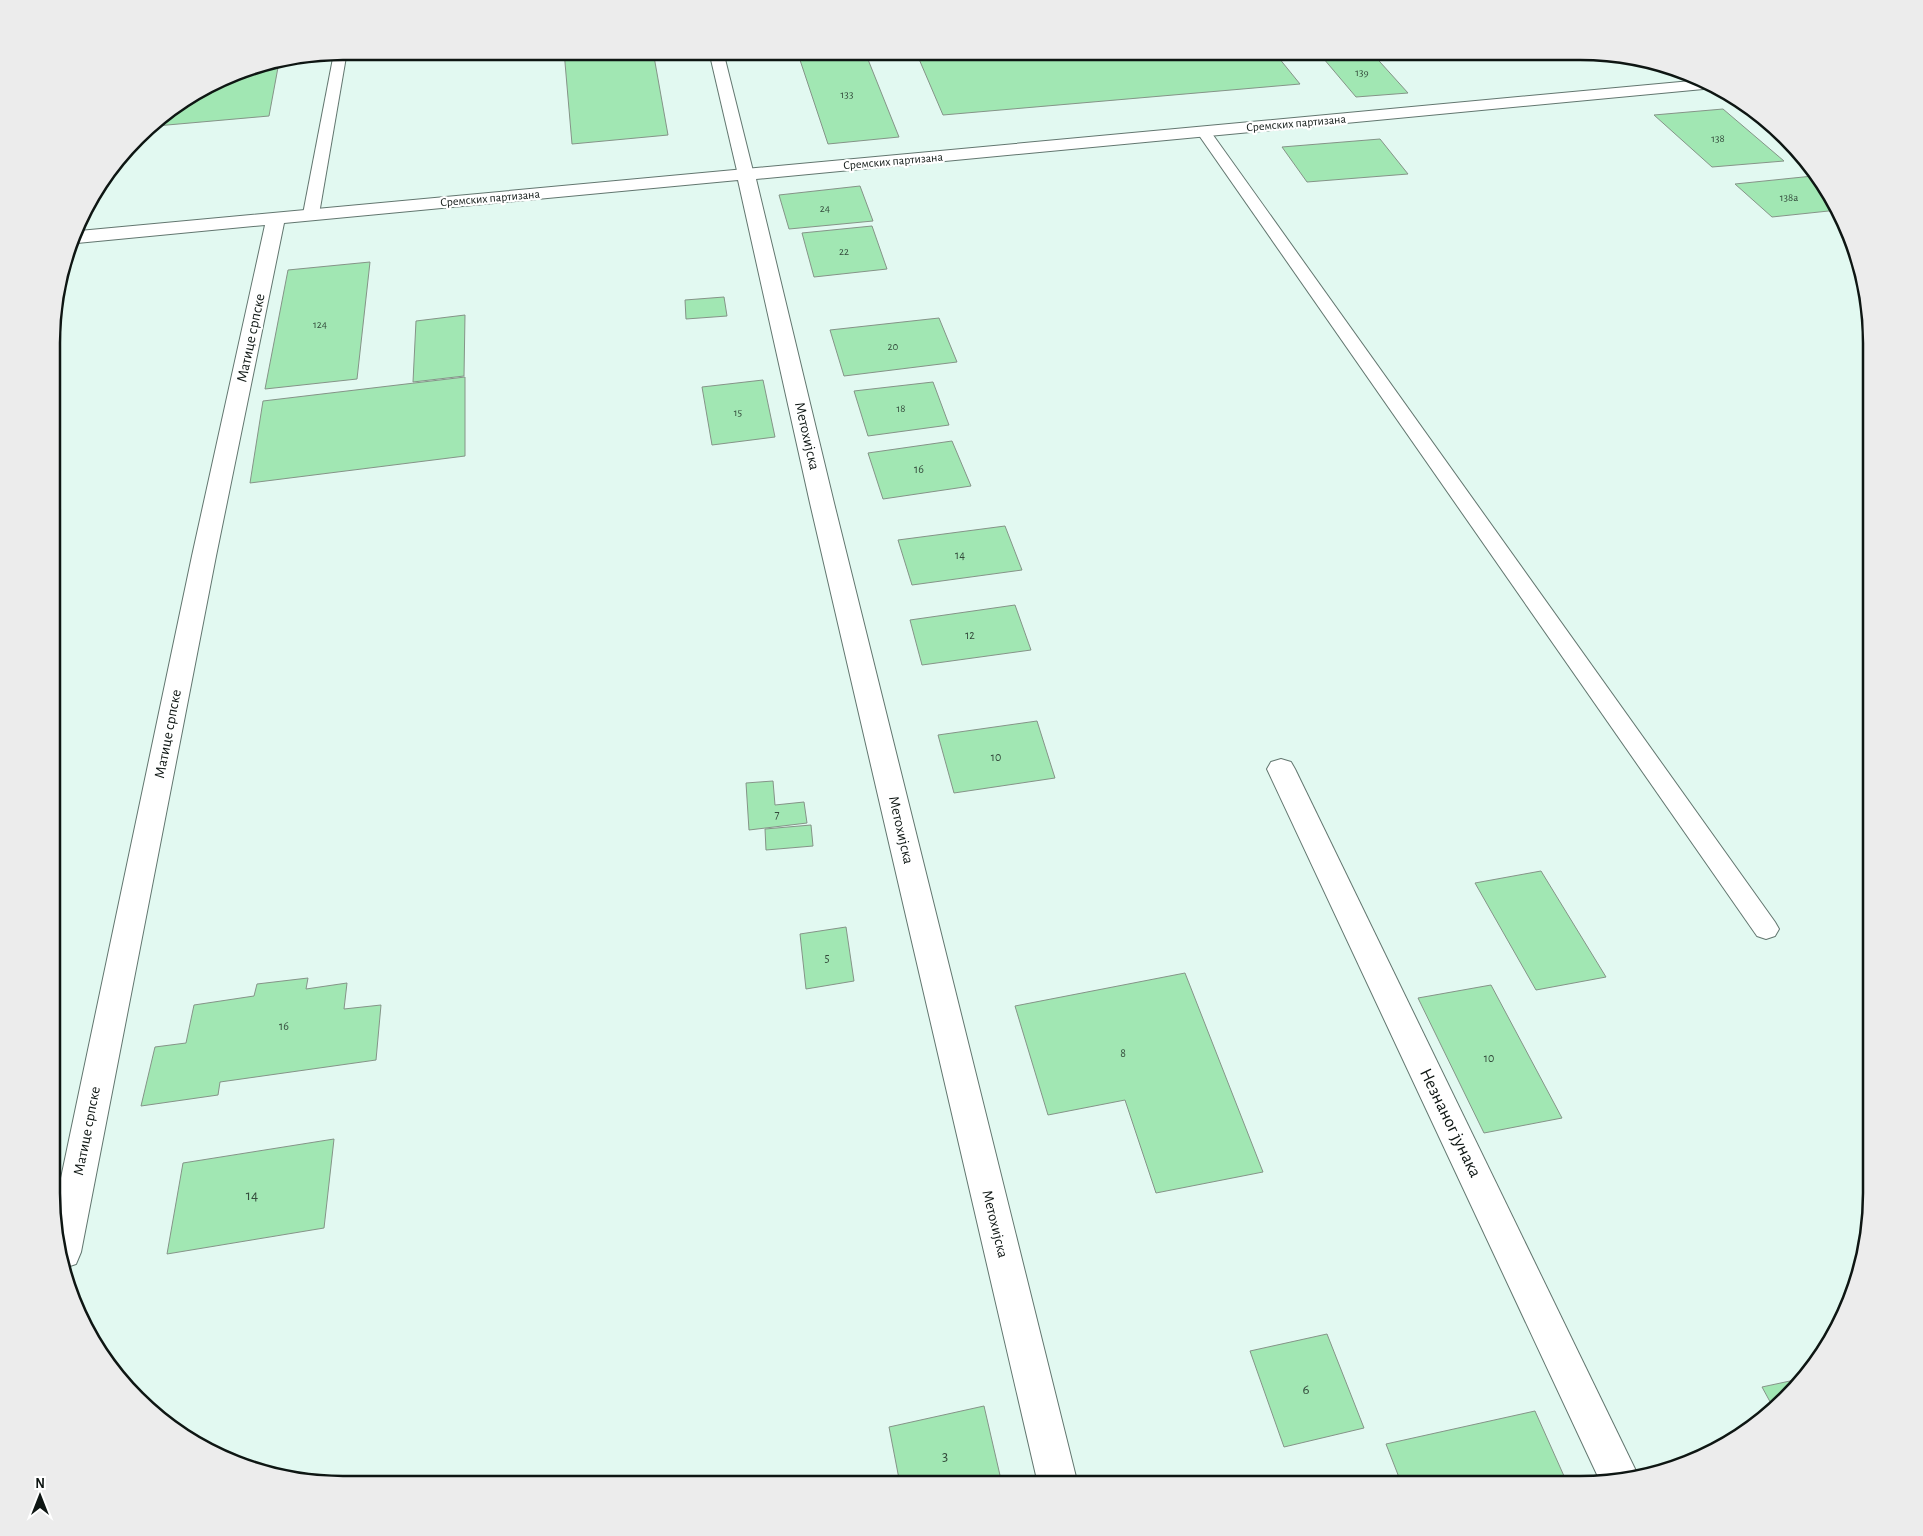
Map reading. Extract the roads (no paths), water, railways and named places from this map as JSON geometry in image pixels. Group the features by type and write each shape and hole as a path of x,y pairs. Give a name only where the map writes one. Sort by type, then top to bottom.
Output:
{"street":[{"name":"Сремских партизана","path":"81,237 1696,85"},
{"name":"Метохијска","path":"746,175 822,503 1056,1476"},
{"name":"Матице српске","path":"64,1245 204,556 276,218"},
{"name":"Незнаног јунака","path":"1281,769 1618,1474"}],"lane":[{"path":"311,214 339,60"},
{"path":"718,60 746,175"},
{"path":"1204,131 1766,929"}]}
